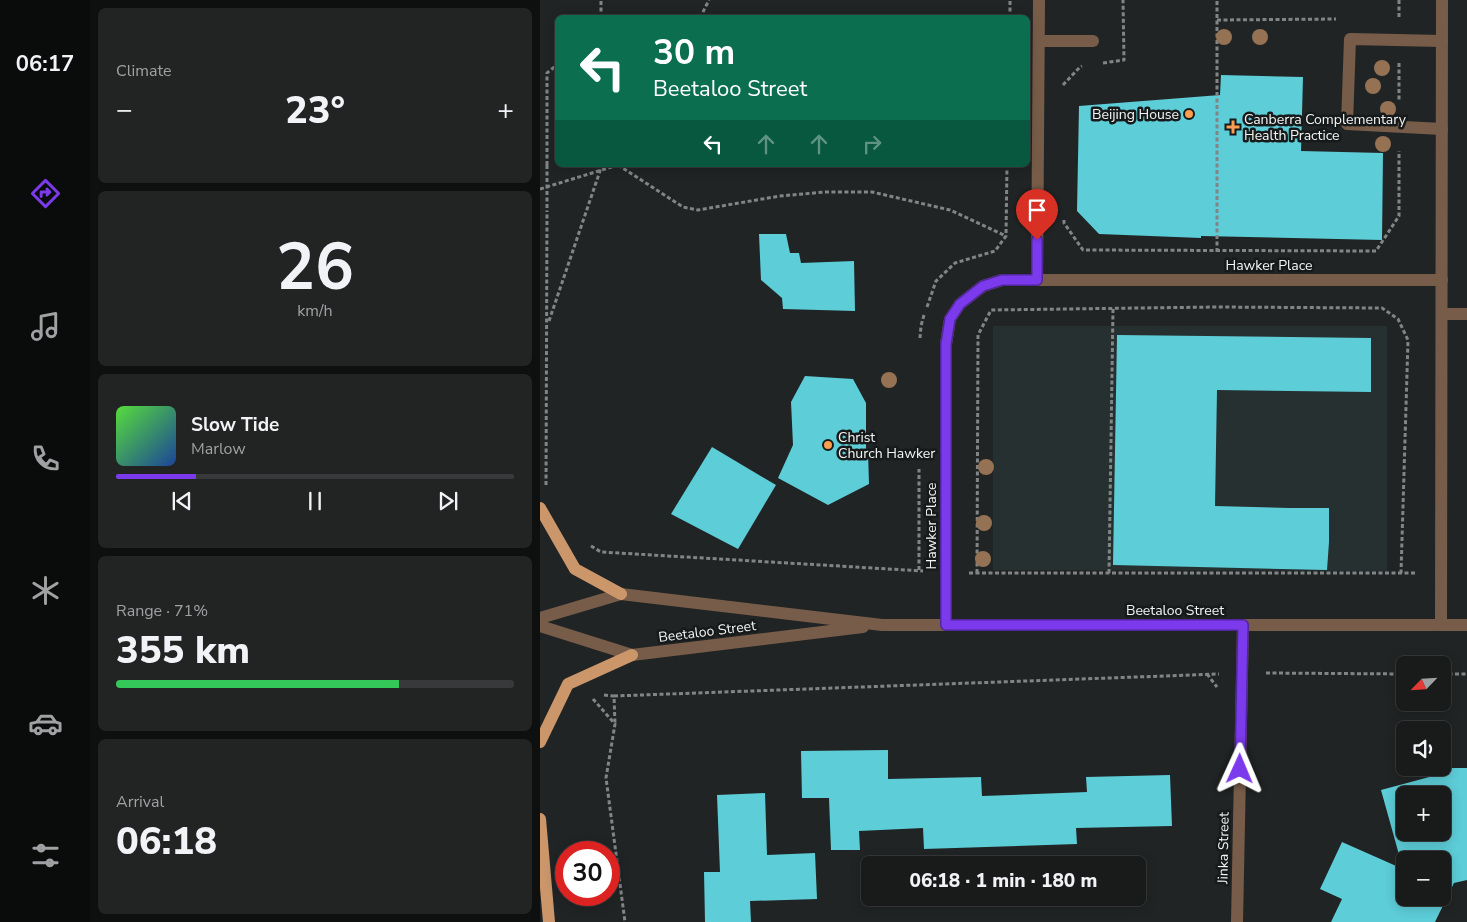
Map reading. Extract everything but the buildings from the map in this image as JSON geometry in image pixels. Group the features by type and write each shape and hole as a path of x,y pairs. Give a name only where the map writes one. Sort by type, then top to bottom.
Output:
{"main road":[{"path":"540,508 576,569 621,594"},
{"path":"540,742 568,684 632,655"},
{"path":"540,819 549,922"}],"street":[{"path":"1037,280 1039,0"},
{"path":"1441,625 1442,0"},
{"path":"1442,41 1350,39 1347,124 1442,129"},
{"path":"1039,41 1093,41"},
{"name":"Hawker Place","path":"946,625 946,344 950,319 960,304 983,286 1002,280 1442,280"},
{"path":"1442,314 1467,314"},
{"name":"Beetaloo Street","path":"540,618 621,594 882,625 1467,625"},
{"name":"Beetaloo Street","path":"540,626 632,655 882,625"},
{"name":"Jinka Street","path":"1237,922 1243,625"}],"path":[{"path":"601,0 601,15"},
{"path":"702,15 709,0"},
{"path":"1010,0 1010,15"},
{"path":"1098,64 1124,60 1123,0"},
{"path":"1216,307 1217,0"},
{"path":"1390,18 1399,18 1399,0"},
{"path":"1217,20 1342,19"},
{"path":"1064,213 1064,223 1084,250 1376,251 1399,216 1399,40"},
{"path":"548,492 545,483 547,73 555,66"},
{"path":"1062,86 1080,67 1089,66"},
{"path":"547,326 600,167"},
{"path":"540,189 612,167"},
{"path":"621,167 683,208 698,210 780,196 825,192 872,192 950,210 1006,236"},
{"path":"976,573 978,335 991,310 1216,307 1382,308 1398,319 1408,340 1401,573"},
{"path":"1109,573 1114,309"},
{"path":"576,569 575,546 579,540 601,552 946,572 1442,573"},
{"path":"1263,673 1396,674"},
{"path":"589,694 614,696 1207,674"},
{"path":"1451,674 1467,674"},
{"path":"587,676 589,694 615,724"},
{"path":"614,696 615,724 606,778 625,922"}],"shaded area":[{"path":"993,326 1387,326 1387,571 993,570"}],"place":[{"name":"Beijing House","path":"1189,114"},
{"name":"Canberra Complementary Health Practice","path":"1233,127"},
{"name":"Christ Church Hawker","path":"828,445"}],"route":[{"path":"1037,240 1037,280 1002,280 983,286 960,304 950,319 946,344 946,625 1243,625 1240,769"}]}
